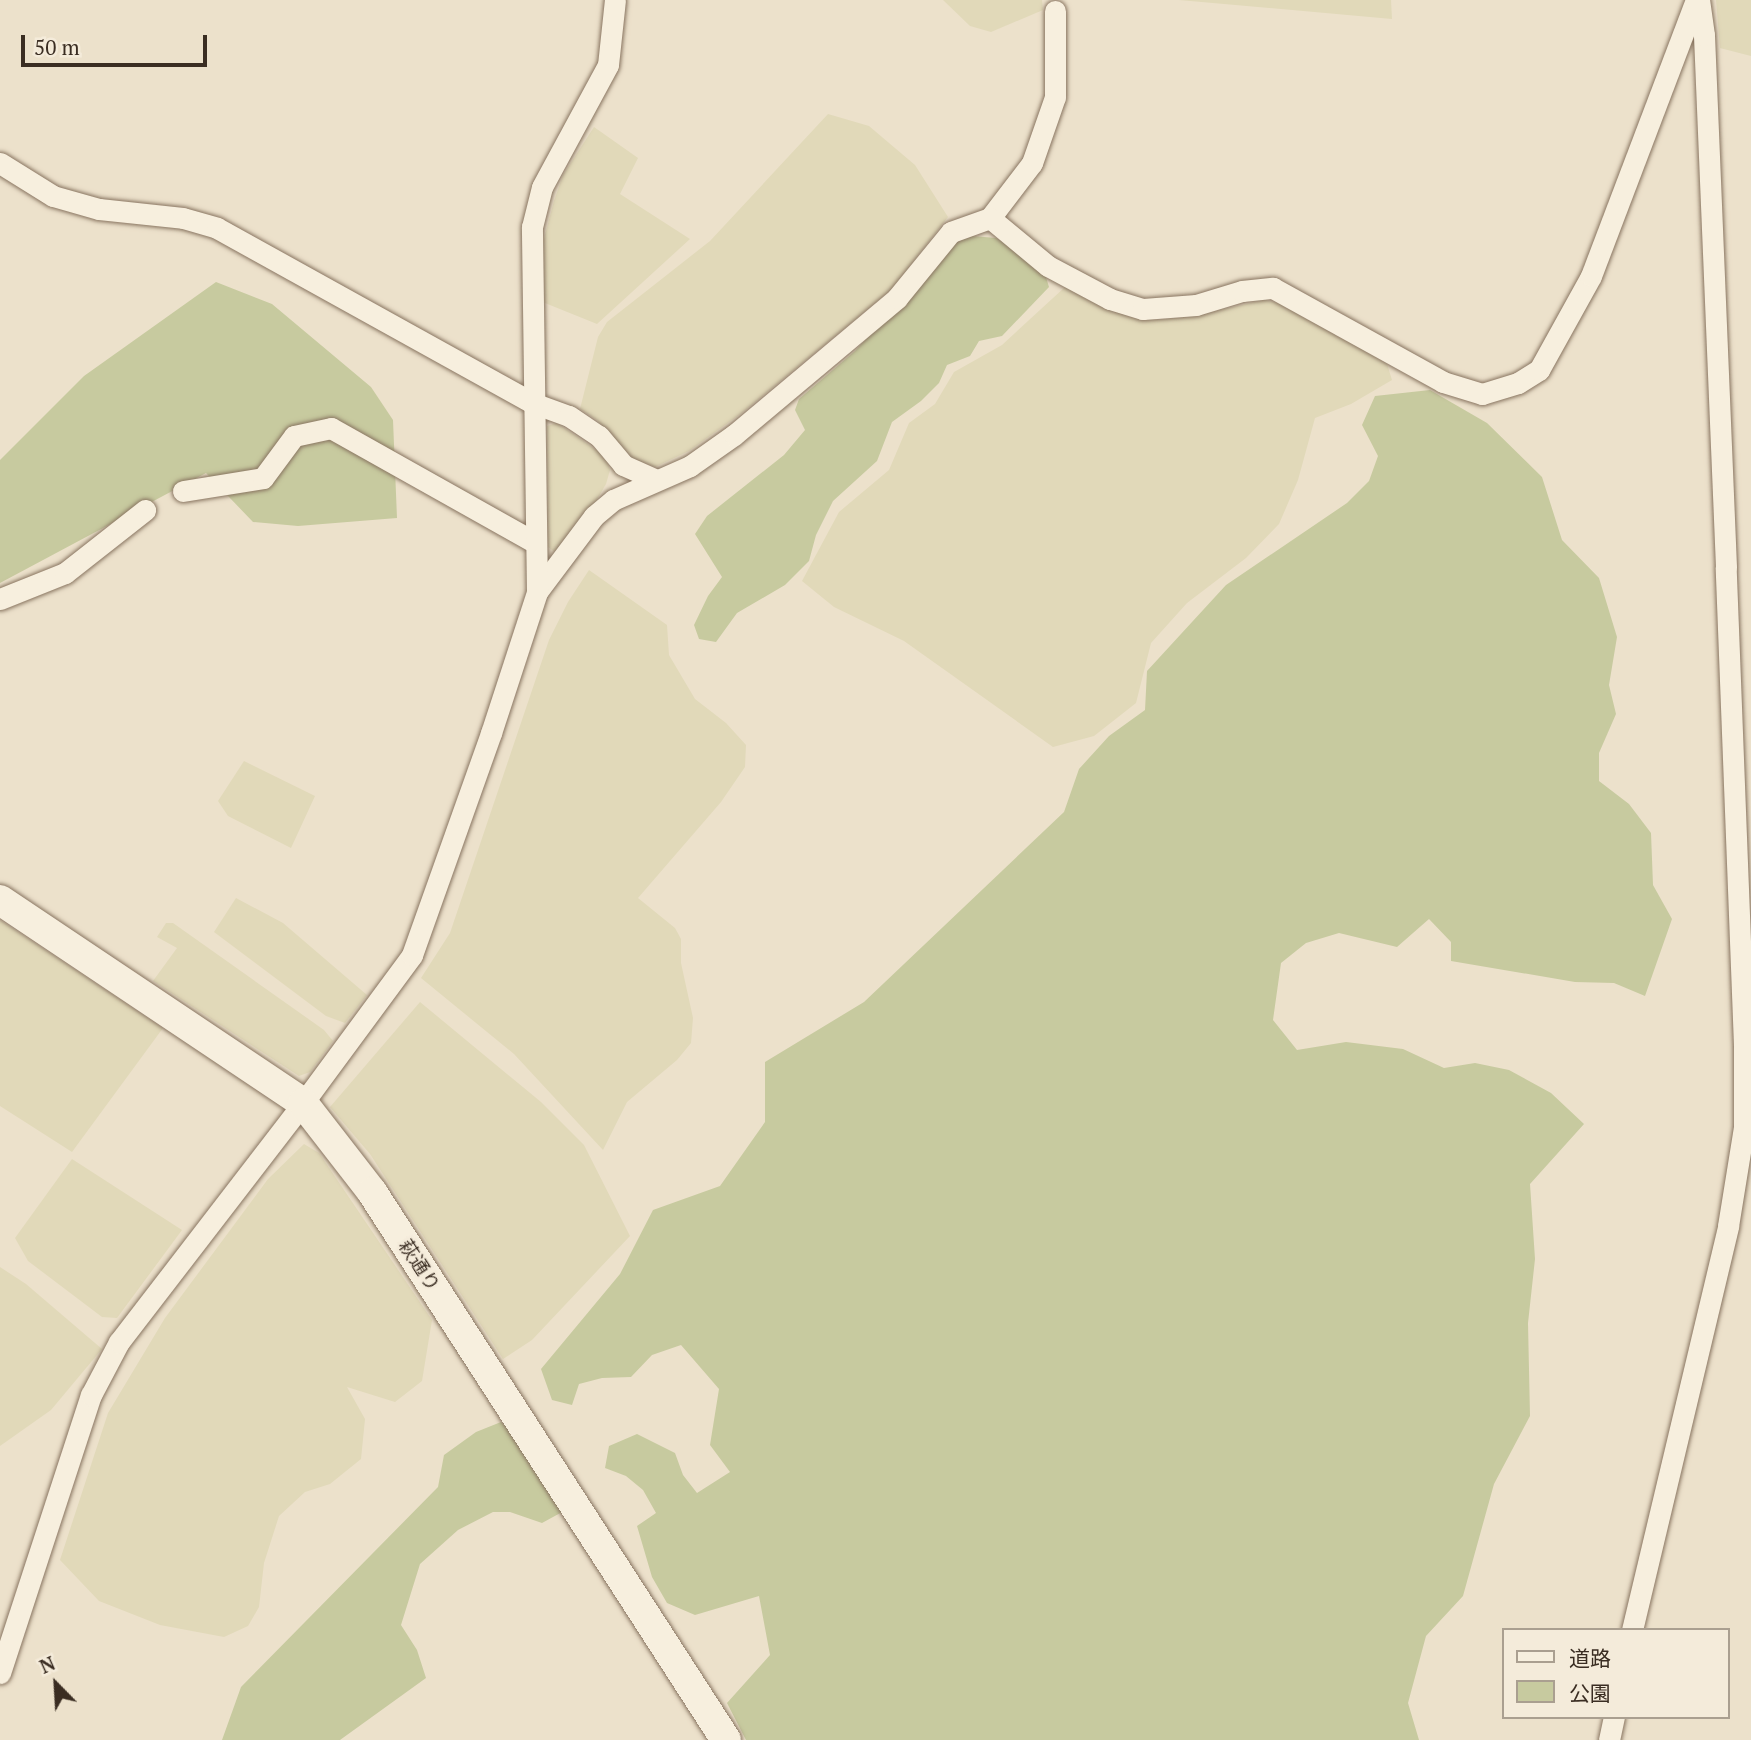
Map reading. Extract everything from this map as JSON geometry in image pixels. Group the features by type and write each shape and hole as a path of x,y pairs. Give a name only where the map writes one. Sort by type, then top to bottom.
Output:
{"street":[{"path":"537,592 532,227 542,187 608,65 615,0"},
{"path":"990,218 1048,266 1121,302 1143,309 1196,305 1242,291 1273,288 1443,382 1482,394 1518,383 1539,370 1591,276 1697,0"},
{"path":"1632,1628 1728,1226 1744,1127 1744,1045 1704,35 1697,0"},
{"path":"0,1673 91,1395 118,1342 303,1103 411,955 491,733 537,592 594,516 613,500 690,466 734,435 887,307 951,232 990,218 1032,163 1055,97 1055,11"},
{"path":"0,163 53,196 99,209 183,218 216,228 533,403 569,416 599,436 622,465 656,479"},
{"path":"183,491 263,478 294,436 331,428 536,543"},
{"path":"613,500 622,465"},
{"path":"0,599 65,573 145,510"},
{"name":"萩通り","path":"0,900 303,1103 372,1192 726,1740"},
{"path":"1609,1740 1614,1719"}],"shaded area":[{"path":"943,0 1042,0 1043,10 991,32 970,26"},
{"path":"1179,0 1391,0 1392,19"},
{"path":"1716,0 1751,0 1751,56 1720,48"},
{"path":"828,114 869,126 915,165 948,217 892,289 743,412 689,451 655,467 633,459 597,420 580,409 598,337 607,322 710,241"},
{"path":"594,127 638,158 620,194 690,239 597,324 540,301 542,246 554,201 563,175"},
{"path":"1065,287 1113,310 1157,320 1193,316 1264,300 1293,306 1387,364 1392,380 1351,404 1315,418 1298,480 1279,524 1246,558 1187,603 1151,643 1136,703 1094,736 1053,747 904,641 834,607 802,581 839,512 889,470 909,423 935,404 954,372 1002,345"},
{"path":"557,423 605,456 610,470 606,484 589,513 555,552 548,547 547,426"},
{"path":"589,570 667,625 669,655 695,699 726,723 746,745 745,767 721,802 638,898 675,928 681,939 681,963 693,1018 691,1043 677,1060 627,1102 603,1150 514,1054 421,978 450,933 549,640 568,602"},
{"path":"244,761 315,796 291,848 228,816 218,801"},
{"path":"236,898 283,923 367,995 345,1023 326,1016 214,932"},
{"path":"0,920 163,1028 72,1152 0,1106"},
{"path":"166,923 173,923 324,1030 333,1041 310,1072 299,1076 153,981 177,948 157,937"},
{"path":"420,1002 541,1102 584,1145 630,1236 532,1340 503,1359 370,1154 330,1107"},
{"path":"304,1144 319,1153 432,1320 422,1381 395,1402 347,1387 365,1419 361,1459 330,1484 305,1492 279,1516 264,1563 259,1607 248,1626 224,1637 160,1625 99,1601 60,1560 108,1413 165,1318 268,1179"},
{"path":"72,1159 182,1230 117,1318 102,1317 28,1261 15,1238"},
{"path":"0,1267 26,1284 102,1349 51,1410 0,1446"}],"green space":[{"path":"972,236 996,238 1018,250 1030,265 1045,274 1049,287 1002,336 979,341 970,356 947,365 939,383 921,401 892,422 877,461 833,501 816,535 809,561 785,585 737,613 716,642 699,639 694,625 708,596 722,577 695,534 707,516 784,455 805,430 795,410 799,399 855,351 957,242"},
{"path":"216,282 272,304 371,387 393,420 397,518 298,526 253,522 206,473 0,583 0,460 84,376"},
{"path":"1430,390 1487,423 1542,477 1562,540 1599,578 1617,637 1609,685 1616,714 1599,753 1599,781 1629,804 1651,833 1653,885 1672,919 1645,996 1614,983 1575,982 1451,961 1451,942 1429,919 1397,947 1339,933 1306,943 1281,963 1273,1020 1297,1050 1346,1042 1403,1049 1444,1068 1475,1063 1509,1070 1551,1093 1584,1124 1530,1184 1535,1259 1528,1323 1530,1416 1494,1484 1463,1596 1426,1636 1408,1703 1419,1740 746,1740 727,1703 770,1655 759,1596 695,1615 667,1603 652,1577 637,1526 656,1513 643,1490 626,1476 605,1468 609,1446 637,1434 675,1453 683,1475 697,1493 730,1472 710,1445 719,1389 681,1345 652,1355 631,1377 602,1378 579,1384 572,1405 552,1400 541,1369 620,1274 653,1210 720,1186 765,1122 765,1062 864,1002 1064,812 1079,769 1109,736 1145,710 1147,671 1226,585 1347,503 1369,481 1378,456 1362,425 1375,396"},
{"path":"501,1422 520,1438 564,1511 542,1523 510,1512 493,1512 458,1530 420,1564 401,1625 417,1650 426,1678 340,1740 222,1740 241,1687 438,1487 444,1455 476,1432"}]}
